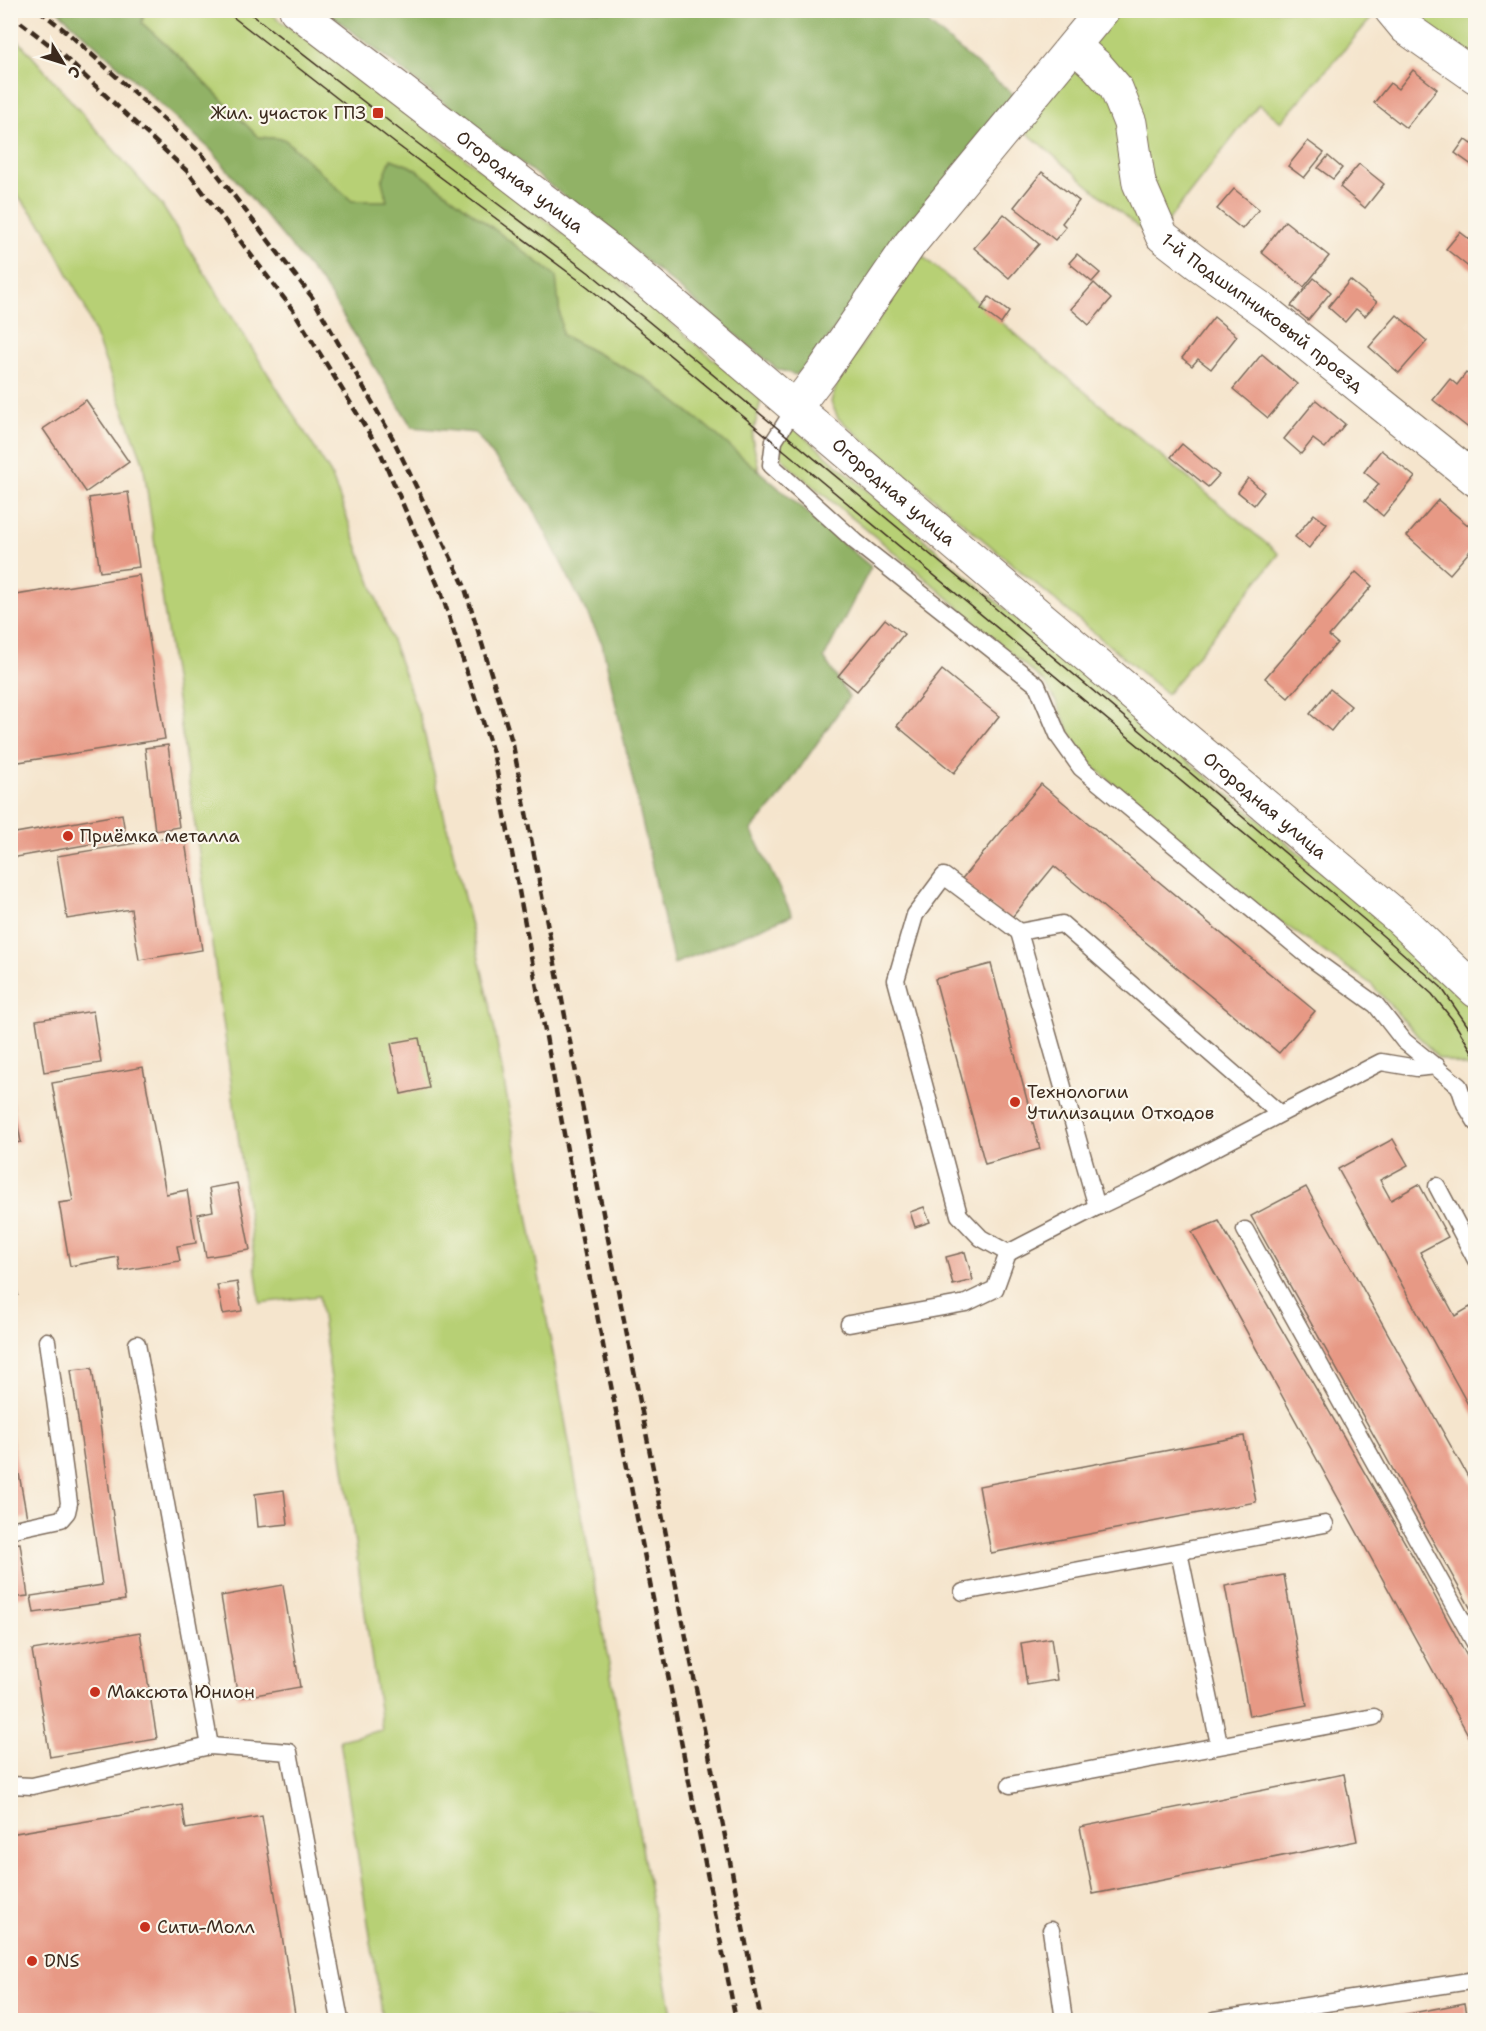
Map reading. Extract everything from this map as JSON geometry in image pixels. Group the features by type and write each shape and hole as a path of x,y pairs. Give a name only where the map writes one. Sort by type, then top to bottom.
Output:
{"street":[{"name":"Огородная улица","path":"296,10 618,257 1037,614 1399,918 1476,991"},
{"path":"795,408 910,244 1103,10"},
{"path":"1391,10 1406,28 1476,77"},
{"name":"1-й Подшипниковый проезд","path":"1074,46 1116,88 1130,123 1139,183 1162,236 1269,314 1476,480"}],"lane":[{"path":"795,408 774,441 771,465 856,542 1037,685 1059,737 1081,768 1308,956 1376,1005 1404,1041 1437,1066 1467,1084 1465,1104 1476,1122"},
{"path":"1008,1253 981,1238 959,1215 896,980 915,915 944,876 1019,932 1097,1208"},
{"path":"1019,932 1062,924 1280,1114"},
{"path":"849,1324 966,1303 995,1289 1008,1253 1381,1062 1417,1068 1437,1066"},
{"path":"1437,1186 1476,1260"},
{"path":"1245,1230 1476,1645"},
{"path":"10,1530 61,1519 67,1512 69,1503 47,1341"},
{"path":"137,1344 210,1746"},
{"path":"963,1592 1325,1524"},
{"path":"1179,1552 1219,1744"},
{"path":"1010,1785 1219,1744 1374,1717"},
{"path":"10,1785 32,1786 210,1746 289,1752 340,2020"},
{"path":"1051,1930 1064,2020"},
{"path":"1215,2020 1476,1980"}],"green space":[{"path":"1376,10 1377,12 1281,122 1259,104 1153,240 1020,127 1115,11"},
{"path":"58,11 144,11 142,23 187,64 258,137 284,139 352,201 387,201 382,181 391,159 412,167 556,276 562,335 649,381 706,426 871,567 824,658 849,697 777,801 751,830 792,915 674,964 602,643 531,504 475,433 412,427 325,287 211,150"},
{"path":"144,11 267,11 416,120 606,267 761,400 752,438 760,474 706,426 649,381 562,335 555,276 412,167 391,159 387,201 352,202 284,139 258,137 187,64 142,23"},
{"path":"326,11 924,11 923,19 1014,95 810,362 796,375 777,369 628,246"},
{"path":"1402,11 1475,11 1475,66"},
{"path":"10,34 18,40 161,204 331,474 421,720 490,1004 673,2020 383,2020 340,1740 382,1730 319,1296 260,1303 224,1028 143,462 84,305 44,228 11,187"},
{"path":"921,255 1279,554 1167,694 838,418 831,402 838,381"},
{"path":"791,425 1026,627 1391,929 1465,1001 1475,1017 1475,1069 1438,1058 1371,984 1256,905 1088,762 1070,733 1045,683 916,570 791,468 781,456 781,440"}],"building":[{"path":"1413,70 1437,89 1406,128 1374,103 1390,83 1398,89"},
{"path":"1465,139 1472,144 1476,140 1476,168 1455,153"},
{"path":"1308,141 1324,153 1304,178 1288,166"},
{"path":"1328,156 1342,168 1333,179 1318,168"},
{"path":"1359,164 1384,184 1365,208 1340,187"},
{"path":"1042,172 1079,201 1062,223 1066,227 1055,240 1014,207"},
{"path":"1234,189 1259,209 1242,229 1217,209"},
{"path":"1004,214 1039,244 1009,278 974,248"},
{"path":"1285,221 1329,256 1304,287 1261,252"},
{"path":"1460,232 1476,244 1476,273 1446,249"},
{"path":"1077,254 1100,273 1092,282 1069,263"},
{"path":"1314,278 1331,292 1308,320 1291,306"},
{"path":"1350,280 1377,302 1365,316 1356,309 1345,322 1328,307"},
{"path":"1094,283 1111,299 1089,325 1071,309"},
{"path":"989,297 1009,312 1001,324 981,309"},
{"path":"1397,315 1427,341 1399,373 1369,347"},
{"path":"1214,317 1237,336 1211,369 1198,359 1192,366 1182,358"},
{"path":"1262,354 1297,384 1268,418 1233,389"},
{"path":"1466,373 1476,380 1476,434 1433,400 1450,379 1457,385"},
{"path":"86,400 129,462 86,492 43,429"},
{"path":"1316,400 1345,424 1325,448 1313,439 1301,454 1284,439"},
{"path":"1182,444 1219,475 1208,487 1171,457"},
{"path":"1381,450 1415,477 1383,516 1365,501 1379,484 1364,472"},
{"path":"1248,478 1264,492 1254,505 1238,492"},
{"path":"128,492 139,567 100,572 89,498"},
{"path":"1438,500 1476,532 1476,544 1450,574 1407,536"},
{"path":"1314,514 1327,524 1309,548 1295,537"},
{"path":"1356,572 1372,586 1329,636 1337,643 1288,698 1265,678"},
{"path":"139,575 165,739 12,763 10,596"},
{"path":"885,619 904,634 857,691 838,676"},
{"path":"942,670 999,716 954,773 897,726"},
{"path":"1330,689 1351,706 1331,731 1310,714"},
{"path":"168,745 179,827 155,831 145,748"},
{"path":"1041,784 1315,1011 1279,1053 1054,866 1009,921 960,881"},
{"name":"Приёмка металла","path":"122,814 126,838 10,858 10,834"},
{"path":"184,835 202,950 139,960 131,909 67,919 57,856"},
{"path":"991,964 1040,1149 985,1164 935,979"},
{"path":"93,1011 101,1063 44,1072 36,1020"},
{"path":"419,1038 429,1088 401,1094 391,1043"},
{"path":"143,1067 166,1194 187,1190 196,1243 177,1246 180,1261 120,1271 118,1257 70,1266 59,1203 73,1201 52,1083"},
{"path":"10,1085 21,1142 10,1144"},
{"path":"1393,1139 1408,1165 1380,1180 1391,1200 1419,1184 1448,1237 1420,1252 1455,1316 1470,1307 1476,1316 1476,1419 1338,1169"},
{"path":"237,1183 250,1250 206,1257 198,1214 213,1211 209,1188"},
{"path":"1306,1187 1476,1491 1476,1618 1251,1216"},
{"path":"924,1207 930,1222 915,1227 910,1212"},
{"path":"1219,1221 1418,1565 1476,1673 1476,1749 1192,1232"},
{"path":"965,1252 973,1280 953,1285 946,1257"},
{"path":"10,1255 18,1295 10,1297"},
{"path":"237,1282 242,1311 223,1314 217,1285"},
{"path":"92,1368 125,1600 34,1613 31,1596 102,1585 71,1370"},
{"path":"10,1424 27,1518 10,1521"},
{"path":"1244,1436 1256,1502 991,1553 979,1486"},
{"path":"284,1490 288,1524 258,1527 255,1494"},
{"path":"20,1543 28,1596 10,1598 10,1544"},
{"path":"1284,1575 1307,1705 1249,1716 1225,1586"},
{"path":"283,1585 300,1687 238,1698 221,1596"},
{"path":"140,1632 157,1739 50,1757 32,1650"},
{"path":"1051,1638 1057,1680 1027,1685 1021,1643"},
{"path":"1344,1774 1357,1841 1093,1894 1080,1827"},
{"name":"Сити-Молл","path":"182,1805 186,1829 262,1816 296,2020 10,2020 10,1834"},
{"path":"1465,2003 1468,2020 1381,2020 1381,2019"}],"tram line":[{"path":"224,10 396,144 588,287 1367,936 1432,994 1452,1019 1476,1058"},
{"path":"246,10 596,278 995,608 1441,987 1476,1038"}],"railway":[{"path":"39,10 69,34 201,153 312,297 392,437 464,585 513,745 761,2020"},
{"path":"10,14 60,53 187,171 293,310 379,449 442,595 494,756 577,1213 736,2020"}],"place":[{"name":"Жил. участок ГПЗ","path":"378,113"},
{"name":"Приёмка металла","path":"68,836"},
{"name":"Технологии Утилизации Отходов","path":"1015,1102"},
{"name":"Максюта Юнион","path":"95,1692"},
{"name":"Сити-Молл","path":"145,1927"},
{"name":"DNS","path":"32,1961"}]}
